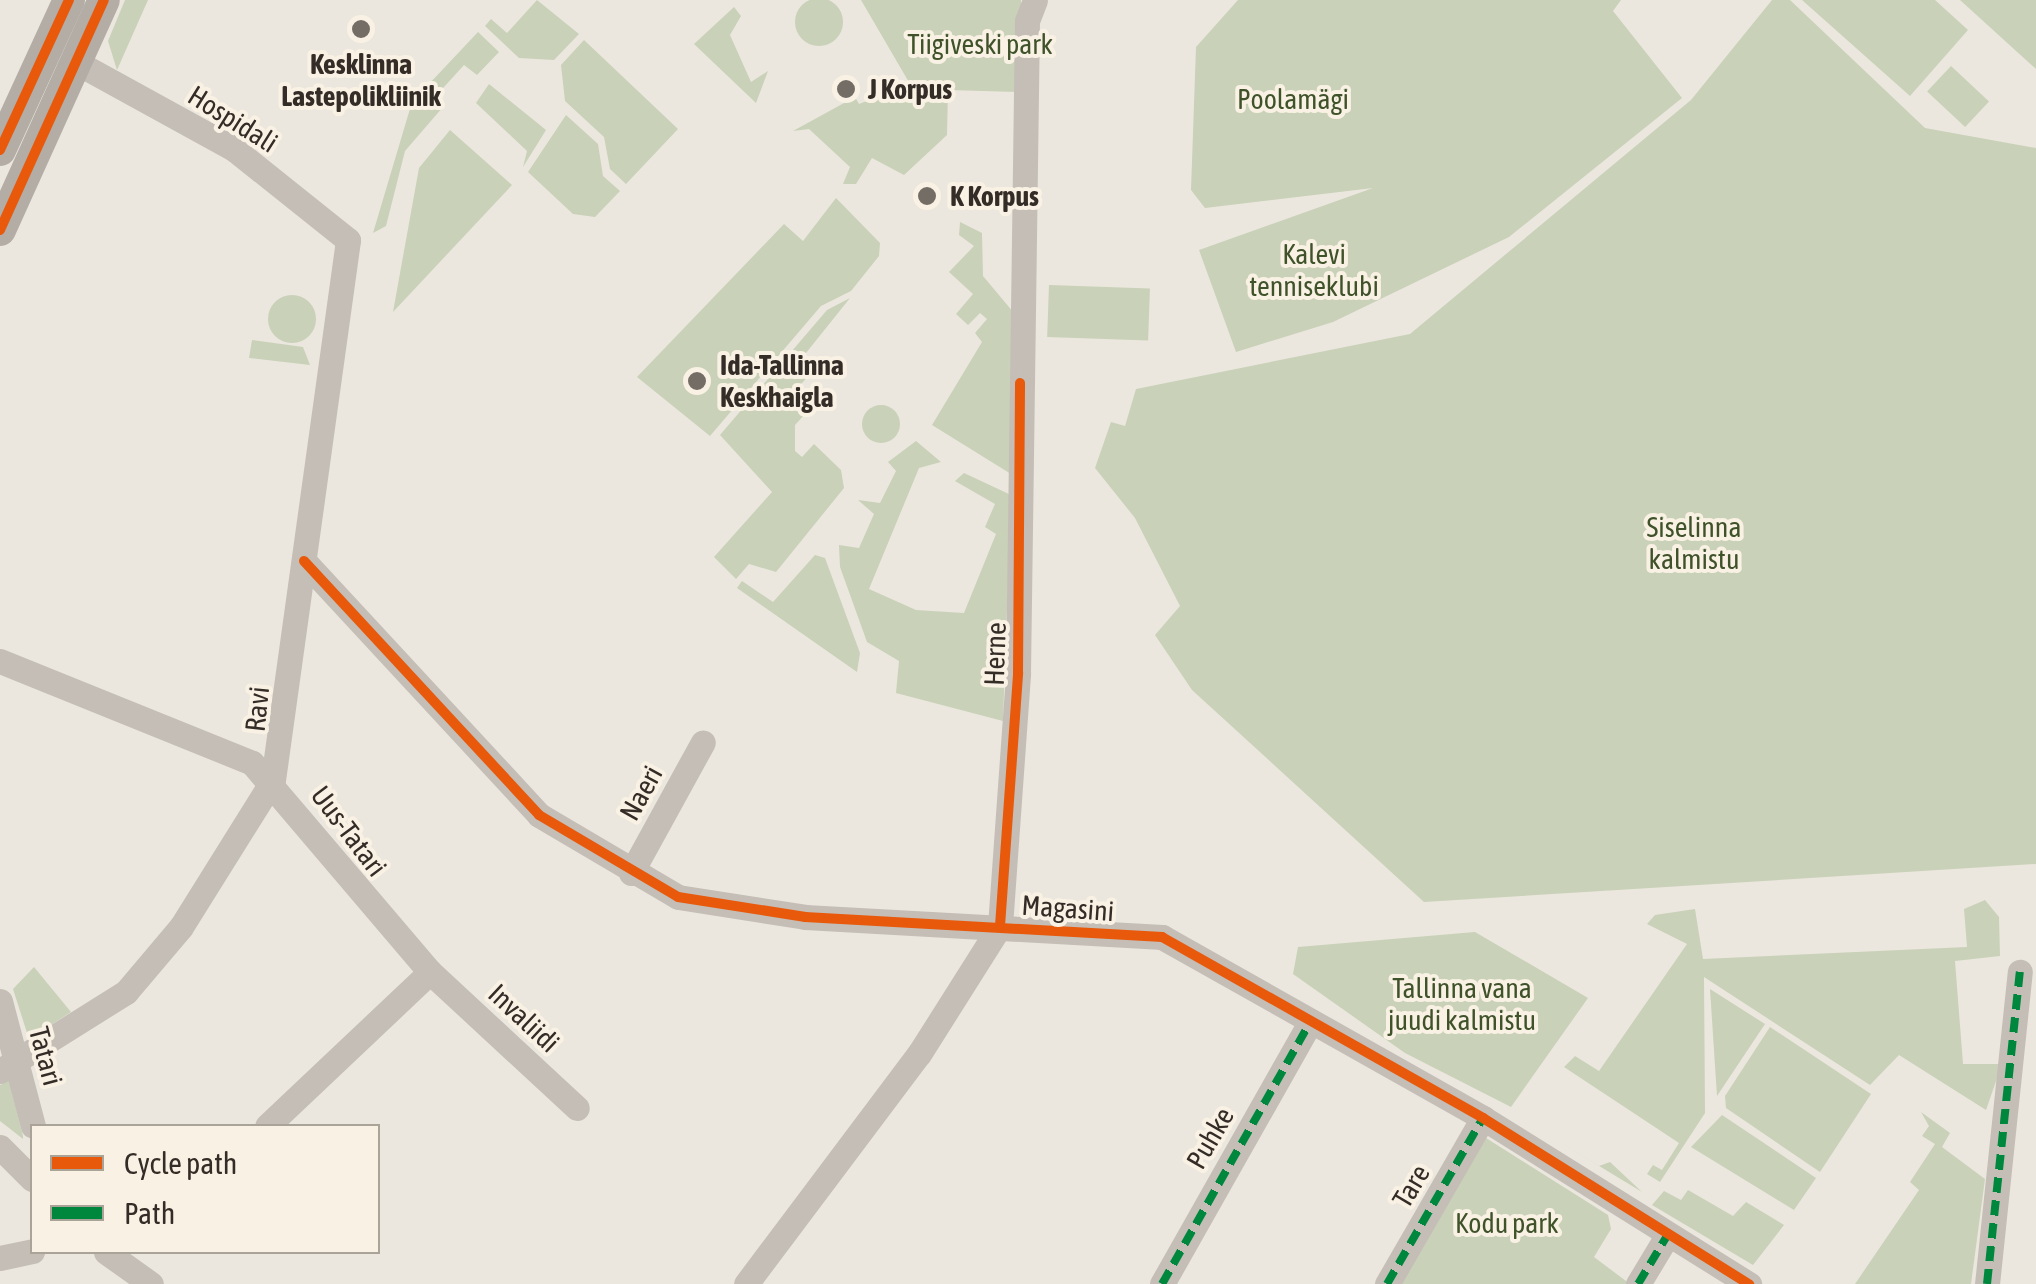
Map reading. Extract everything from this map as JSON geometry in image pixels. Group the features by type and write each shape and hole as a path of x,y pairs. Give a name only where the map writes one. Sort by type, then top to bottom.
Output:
{"main road":[{"path":"0,230 104,0"},
{"path":"66,7 76,62"},
{"path":"0,150 66,7"}],"street":[{"name":"Herne","path":"746,1284 919,1054 1000,926 1018,673 1027,20 1035,0"},
{"name":"Hospidali","path":"76,62 234,149 348,240"},
{"name":"Ravi","path":"8,1065 126,992 181,927 273,780 348,240"},
{"name":"Magasini","path":"304,561 539,815 631,873 727,910 1162,937 1483,1118 1667,1236 1750,1284"},
{"path":"298,608 352,613"},
{"name":"Uus-Tatari","path":"0,661 252,763 273,780 430,972"},
{"name":"Naeri","path":"631,873 703,742"},
{"path":"269,1124 430,972"},
{"name":"Invaliidi","path":"430,972 577,1108"},
{"path":"1987,1284 2020,972"},
{"name":"Tatari","path":"0,1002 8,1065 32,1124"},
{"name":"Puhke","path":"1162,1284 1311,1021"},
{"name":"Tare","path":"1387,1284 1483,1118"},
{"path":"0,1148 30,1173"},
{"path":"1638,1284 1667,1236"},
{"path":"0,1258 30,1251"},
{"path":"121,1264 151,1284"}],"green space":[{"path":"125,0 148,0 117,70 108,41"},
{"path":"537,0 579,34 554,60 519,58 485,26 491,19 507,33"},
{"path":"810,0 828,0 841,13 841,31 828,44 810,44 797,31 797,13"},
{"name":"Tiigiveski park","path":"861,0 1021,0 1021,92 948,90 947,135 904,175 872,158 856,184 843,184 850,167 809,129 793,131 855,97 859,104 910,84"},
{"path":"1238,0 1621,0 1613,11 1682,98 1509,237 1333,322 1236,352 1199,250 1373,188 1205,208 1191,190 1196,47"},
{"name":"Siselinna kalmistu","path":"1772,0 1790,0 1925,128 2036,148 2036,864 1424,902 1192,690 1155,635 1180,606 1135,518 1095,468 1111,422 1125,426 1136,389 1410,334 1691,100"},
{"path":"1802,0 1935,0 1968,30 1910,96"},
{"path":"1960,0 2036,0 2036,69"},
{"path":"734,7 741,16 730,35 751,82 768,71 756,103 694,44"},
{"path":"478,32 499,52 477,75 464,65 434,98 443,107 405,151 386,226 373,233 412,102"},
{"path":"584,40 678,129 626,184 610,169 604,137 565,101 561,65"},
{"path":"1951,66 1989,101 1965,127 1927,92"},
{"path":"489,84 546,130 523,167 527,151 476,103"},
{"path":"566,115 598,144 603,176 620,191 595,217 573,214 528,172"},
{"path":"450,130 512,185 393,312 419,168"},
{"path":"836,198 880,243 879,256 851,291 821,306 710,436 637,377 784,224 803,241"},
{"path":"960,222 982,233 983,276 1014,313 1011,474 932,425 982,342 975,333 987,319 980,313 968,325 956,314 973,294 949,272 974,246 959,235"},
{"path":"1049,285 1150,289 1148,340 1047,337"},
{"path":"292,295 309,302 316,319 309,336 292,343 275,336 268,319 275,302"},
{"path":"850,298 802,358 814,370 790,396 807,412 795,425 795,451 802,457 814,444 841,470 844,488 776,572 749,564 736,579 714,557 772,492 720,435 827,310"},
{"path":"252,340 303,347 310,365 249,358"},
{"path":"881,405 894,411 900,424 894,437 881,443 868,437 862,424 868,411"},
{"path":"916,441 941,462 919,468 869,589 916,610 964,613 996,534 985,527 995,504 955,481 964,473 1011,495 1003,721 896,693 899,661 867,642 840,567 839,545 859,548 874,514 858,500 880,503 896,471 888,462"},
{"path":"815,555 825,558 860,653 857,672 737,588 742,581 773,602"},
{"path":"1985,900 1999,917 2000,956 1955,961 1963,1064 2002,1064 1986,1110 1899,1055 1870,1085 1704,977 1705,1113 1660,1182 1647,1174 1653,1165 1662,1170 1679,1143 1564,1067 1575,1056 1599,1071 1687,944 1647,924 1655,915 1695,909 1703,959 1967,947 1964,909"},
{"name":"Tallinna vana juudi kalmistu","path":"1475,932 1588,998 1511,1107 1405,1053 1293,974 1298,947"},
{"path":"34,967 71,1012 29,1039 13,989"},
{"path":"1710,989 1765,1024 1717,1096"},
{"path":"1770,1027 1871,1094 1820,1172 1726,1108 1725,1096"},
{"path":"9,1080 23,1139 0,1121 0,1085"},
{"path":"1921,1112 1950,1133 1942,1147 1985,1179 1971,1284 1855,1284 1919,1190 1910,1182 1935,1144 1922,1136 1929,1126"},
{"path":"1722,1115 1816,1178 1794,1210 1691,1147"},
{"name":"Kodu park","path":"1486,1138 1608,1215 1611,1229 1594,1257 1630,1284 1401,1284"},
{"path":"1610,1162 1642,1192 1599,1166"},
{"path":"1688,1190 1733,1216 1746,1202 1784,1225 1753,1265 1652,1205 1664,1191 1681,1200"}],"marked path":[{"path":"1987,1284 2020,972"},
{"path":"1162,1284 1311,1021"},
{"path":"1387,1284 1483,1118"},
{"path":"1638,1284 1667,1236"}],"cycle path":[{"path":"0,150 69,0"},
{"path":"0,230 104,0"},
{"path":"1000,926 1018,673 1020,383"},
{"path":"304,561 539,815 678,897 805,917 1162,937 1483,1118 1749,1284"}],"place":[{"name":"Kesklinna Lastepolikliinik","path":"361,29"},
{"name":"J Korpus","path":"846,89"},
{"name":"K Korpus","path":"927,196"},
{"name":"Ida-Tallinna Keskhaigla","path":"697,381"}],"park label":[{"name":"Poolamägi","path":"1293,99"},
{"name":"Kalevi tenniseklubi","path":"1314,270"}]}
